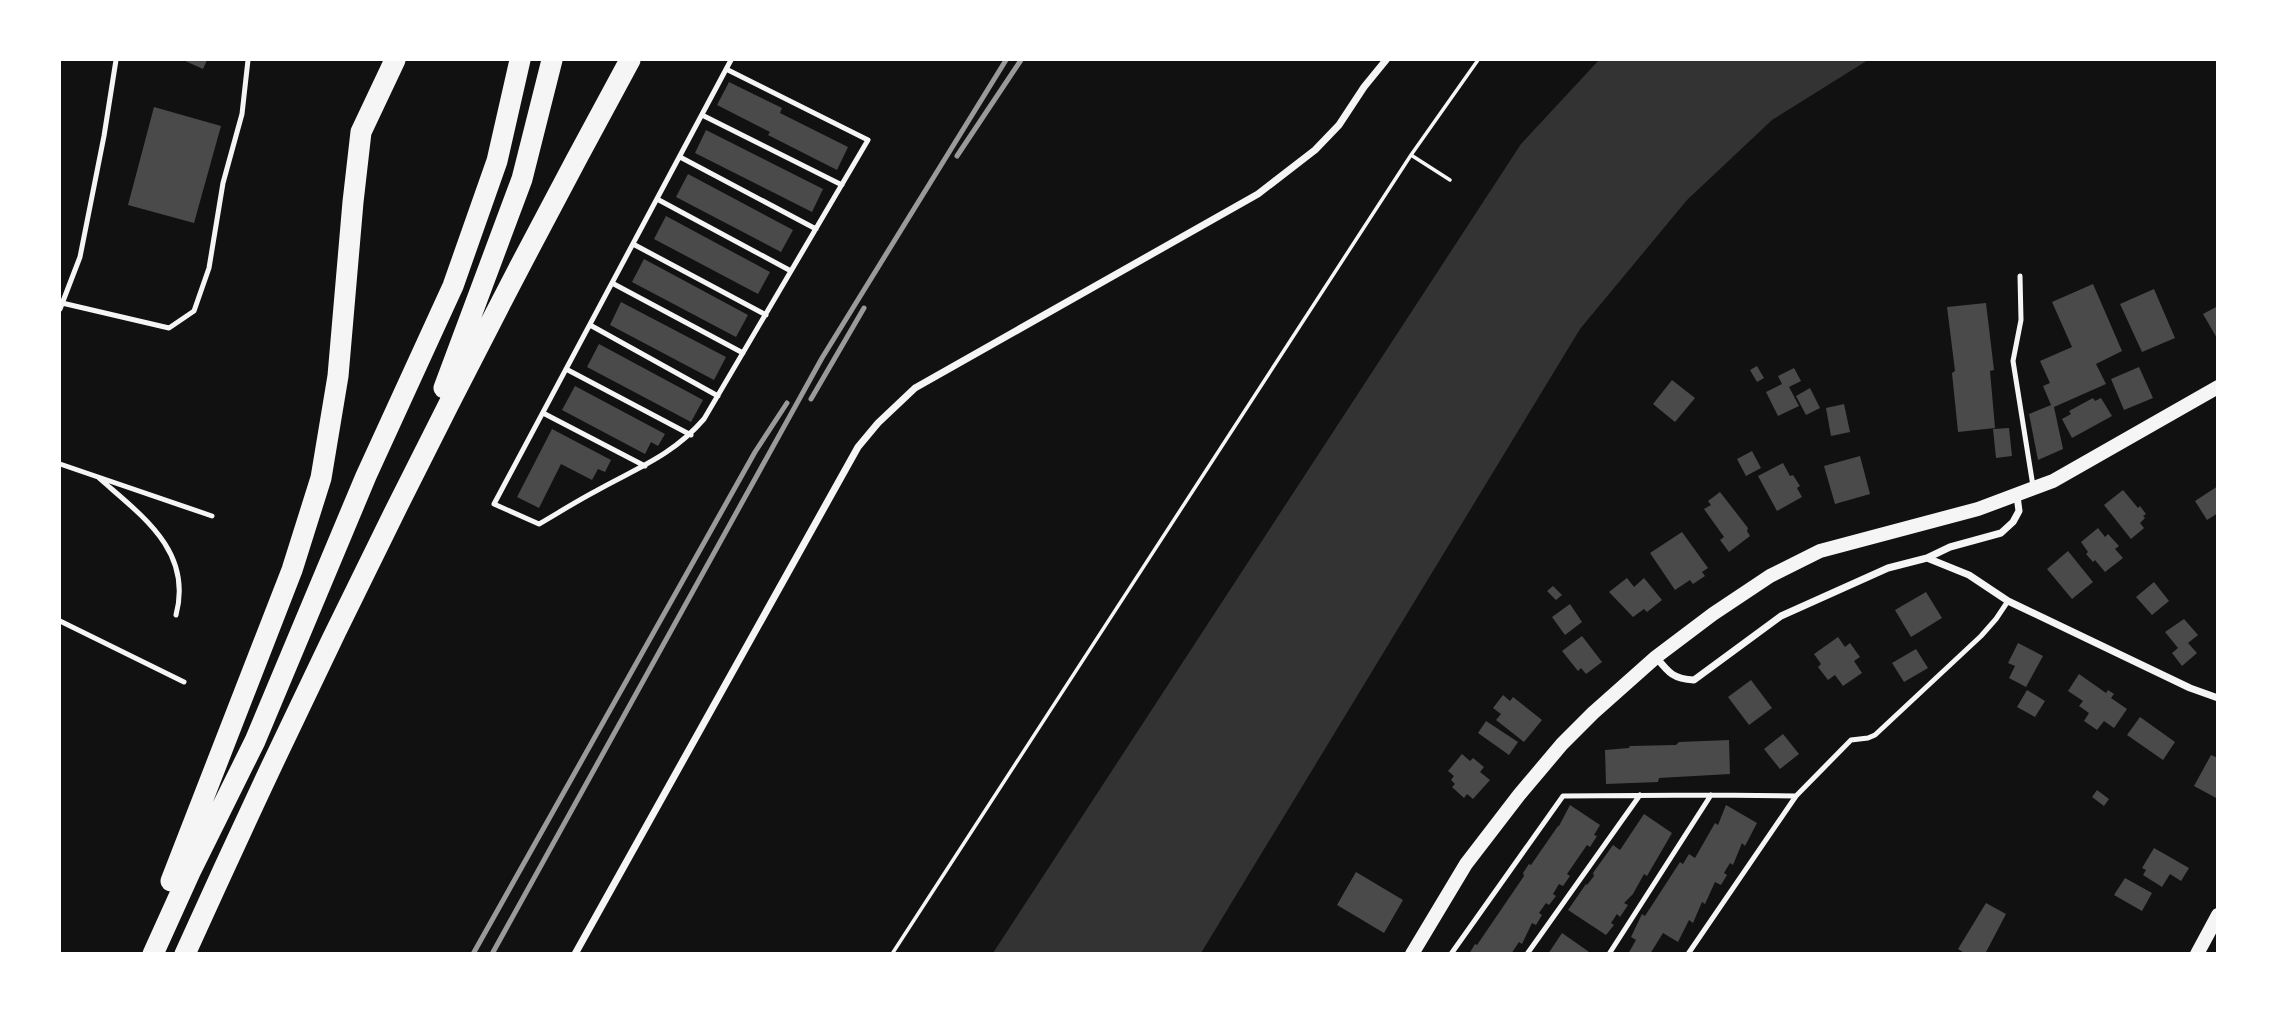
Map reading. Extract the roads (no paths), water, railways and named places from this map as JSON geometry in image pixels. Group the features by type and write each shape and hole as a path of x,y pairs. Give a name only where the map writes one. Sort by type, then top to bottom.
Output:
{"highway":[{"path":"144,954 292,570 321,478 338,376 361,132 394,60"},
{"path":"153,954 191,870 256,741 366,476 453,286 497,161 520,60"},
{"path":"393,513 458,354 523,179 552,60"},
{"path":"185,954 393,513 580,151 630,60"}],"main road":[{"path":"1412,954 1466,864 1562,744 1656,657 1713,614 1802,558 1838,545 1978,509 2034,489 2064,475 2217,387"},
{"path":"2197,954 2217,915"}],"street":[{"path":"575,954 858,447 878,423 915,388 1258,194 1315,150 1331,134 1386,60"},
{"path":"1656,657 1668,672 1680,680 1693,681 1781,616 1888,568 2001,533 2007,529 2019,510 2017,496"},
{"path":"1927,558 1969,575 2008,601 2190,688 2217,698"}],"lane":[{"path":"116,60 80,257 61,306 169,328 194,311 209,268 223,183 242,114 248,60"},
{"path":"726,69 868,140 719,396 691,435 660,458 540,524 494,504 680,157 726,69 731,60"},
{"path":"702,115 842,185"},
{"path":"680,157 816,229"},
{"path":"657,199 791,271"},
{"path":"633,244 766,315"},
{"path":"2020,276 2021,320 2013,361 2034,489"},
{"path":"612,283 743,353"},
{"path":"590,325 719,396"},
{"path":"566,369 691,435"},
{"path":"543,412 645,466"},
{"path":"60,464 212,516"},
{"path":"99,478 153,526 173,556 181,579 181,599 176,615"},
{"path":"1688,954 1796,796 1851,740 1875,735 1981,636 2008,601"},
{"path":"60,621 184,682"},
{"path":"1527,954 1640,795"},
{"path":"1609,954 1711,795"},
{"path":"1451,954 1563,796 1796,796"}],"railway":[{"path":"492,954 822,358 1006,60"},
{"path":"957,156 1021,60"},
{"path":"811,399 864,308"},
{"path":"473,954 755,452 787,403"}]}
